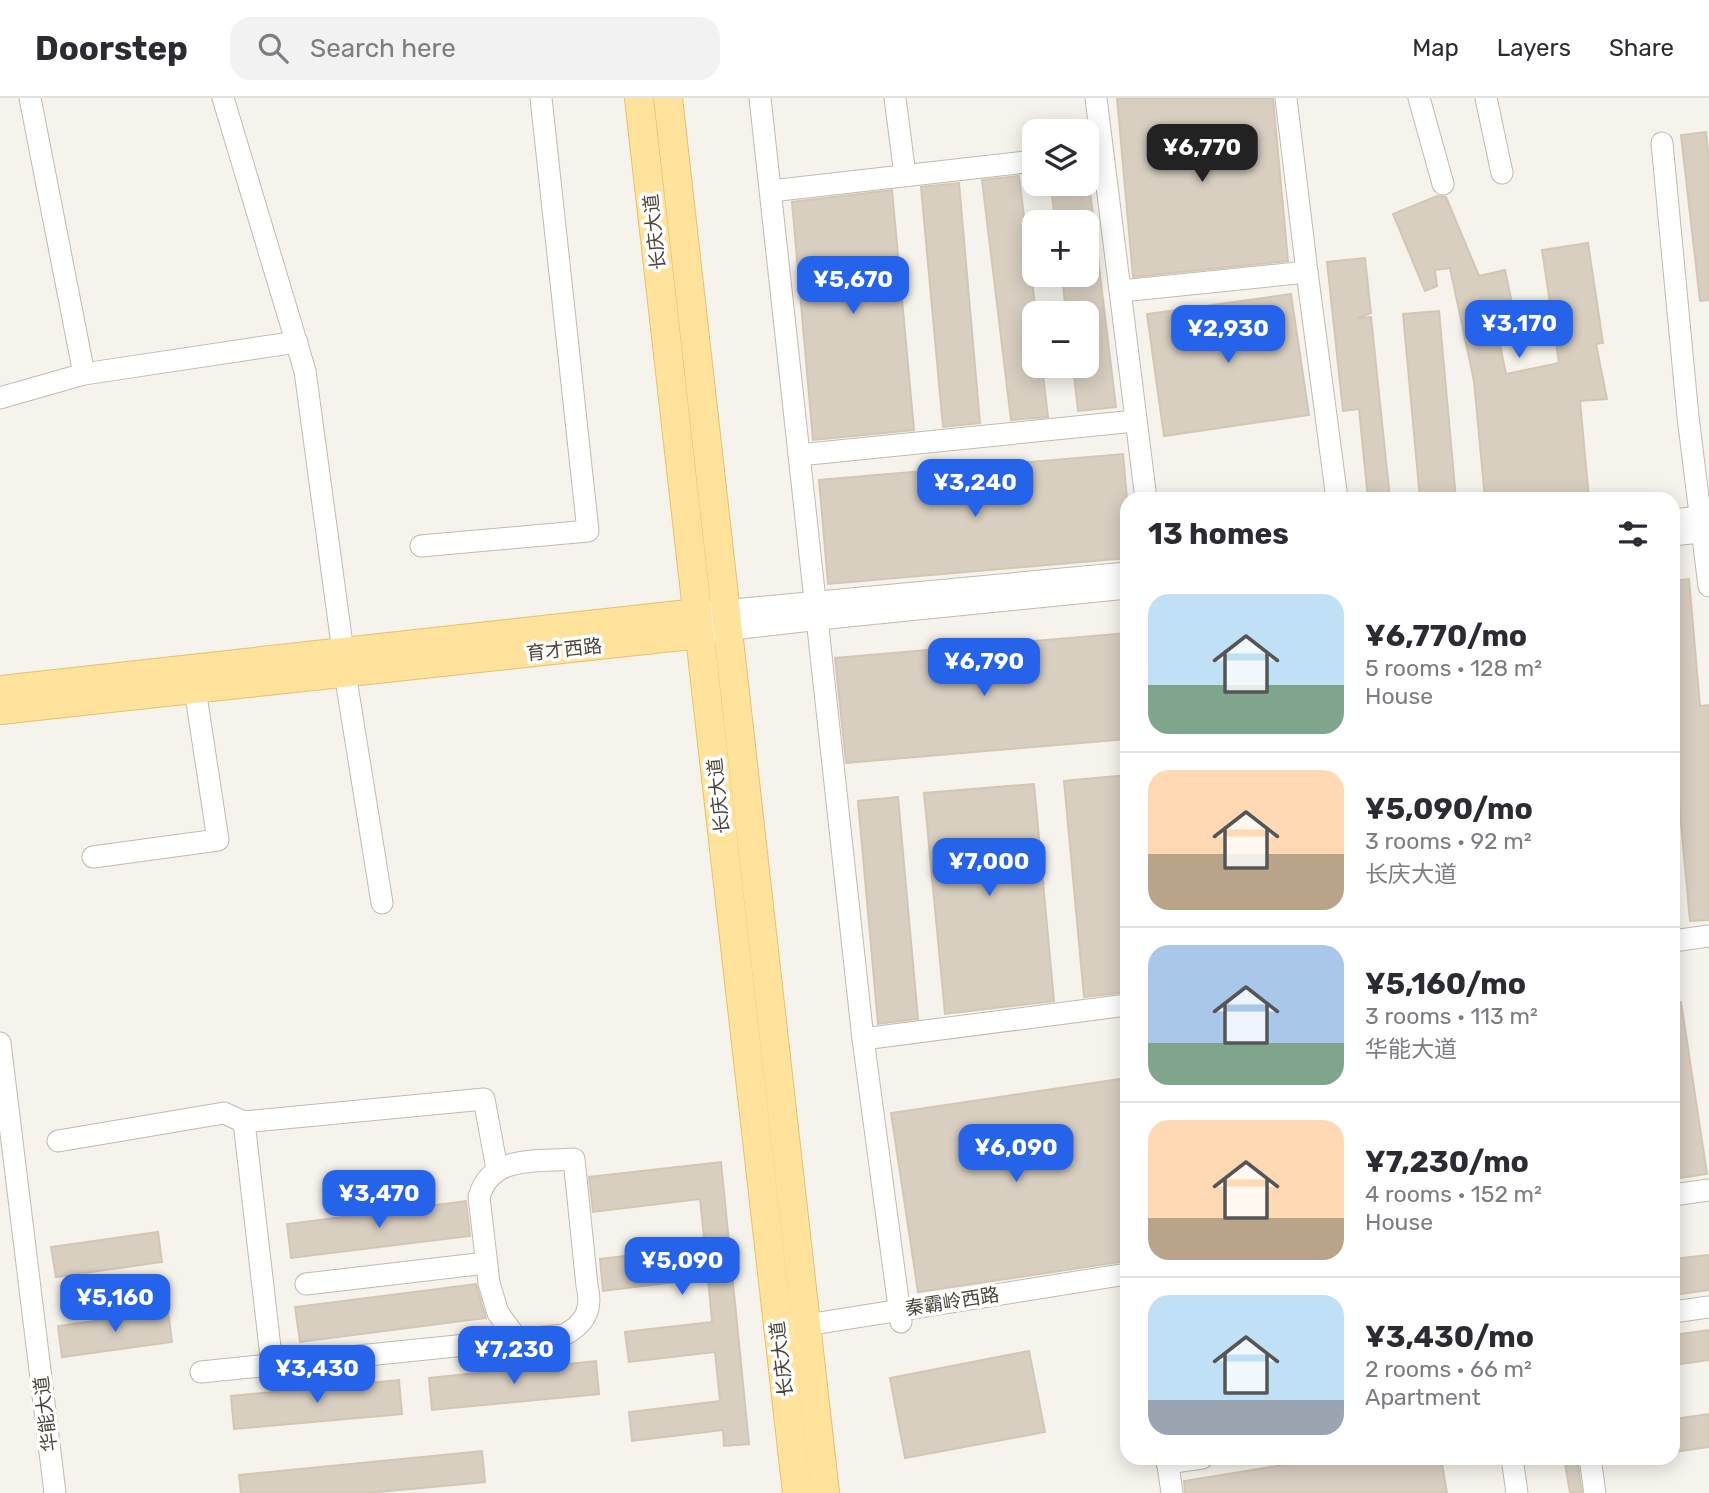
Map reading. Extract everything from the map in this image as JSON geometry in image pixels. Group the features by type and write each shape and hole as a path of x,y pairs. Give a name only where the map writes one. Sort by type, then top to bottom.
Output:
{"main road":[{"name":"长庆大道","path":"639,98 797,1493"},
{"name":"长庆大道","path":"668,98 825,1493"},
{"name":"育才西路","path":"0,690 344,662 698,624"},
{"name":"育才西路","path":"0,710 195,689 344,662"}],"street":[{"path":"30,98 84,374"},
{"path":"223,98 305,370 344,662 382,903"},
{"path":"421,546 588,531 541,98"},
{"path":"760,98 863,1039 900,1315"},
{"path":"895,98 905,176"},
{"path":"1096,119 1097,98"},
{"path":"1286,98 1336,492"},
{"path":"1419,98 1443,184"},
{"path":"1486,98 1502,173"},
{"path":"1662,143 1688,417 1705,524 1709,586"},
{"path":"771,191 1022,162"},
{"path":"1099,175 1121,291 1145,492"},
{"path":"1121,291 1307,272"},
{"path":"0,398 84,374 296,342"},
{"path":"799,455 1135,421"},
{"path":"1680,521 1705,524"},
{"path":"1680,533 1705,524"},
{"name":"育才西路","path":"698,624 1120,574"},
{"name":"育才西路","path":"816,611 1120,589"},
{"path":"93,857 218,840 195,689"},
{"path":"1680,940 1709,936"},
{"path":"863,1039 1120,1005"},
{"name":"华能大道","path":"0,1043 55,1493"},
{"path":"58,1141 224,1113 244,1122 484,1099 497,1169"},
{"path":"244,1122 272,1365"},
{"name":"华能大道","path":"0,1132 44,1493"},
{"path":"201,1372 564,1335 575,1329 584,1321 589,1310 590,1297 574,1159 508,1164 497,1169 482,1186 479,1197 489,1283 498,1313 517,1339"},
{"path":"1680,1194 1709,1190"},
{"path":"1680,1206 1709,1201"},
{"path":"306,1284 486,1263"},
{"name":"秦霸岭西路","path":"778,1335 1120,1275"},
{"name":"秦霸岭西路","path":"900,1315 1120,1287"},
{"path":"1680,1311 1709,1307"},
{"path":"1168,1465 1172,1493"},
{"path":"1513,1465 1517,1493"},
{"path":"1591,1465 1595,1493"}],"building":[{"path":"1117,98 1273,98 1288,261 1133,277"},
{"path":"1706,132 1709,162 1709,300 1700,301 1681,135"},
{"path":"1019,176 1023,210 1022,287 1033,287 1035,301 1022,301 1022,378 1043,378 1048,417 1011,420 982,180"},
{"path":"959,183 980,423 943,427 921,187"},
{"path":"892,190 914,430 813,440 792,202"},
{"path":"1052,196 1091,196 1092,210 1054,210"},
{"path":"1437,196 1446,197 1479,276 1505,270 1517,327 1497,331 1506,374 1559,363 1542,250 1588,243 1603,343 1596,344 1607,399 1580,401 1588,492 1484,492 1474,381 1450,268 1435,270 1437,286 1425,291 1393,214"},
{"path":"1365,258 1371,313 1358,318 1371,317 1389,492 1367,492 1359,409 1343,411 1327,262"},
{"path":"1099,267 1116,407 1078,411 1074,378 1099,378 1099,301 1065,301 1063,287 1099,287"},
{"path":"1291,294 1309,415 1164,436 1147,314"},
{"path":"1439,311 1455,492 1419,492 1403,314"},
{"path":"1123,454 1126,492 1120,492 1120,559 828,584 819,480"},
{"path":"1689,579 1700,706 1709,705 1709,920 1690,921 1680,812 1680,580"},
{"path":"1120,634 1120,740 846,763 835,658"},
{"path":"1120,776 1120,993 1084,997 1064,781"},
{"path":"1034,784 1054,1001 945,1014 924,793"},
{"path":"898,797 918,1019 878,1024 858,801"},
{"path":"1680,1002 1707,1174 1680,1178"},
{"path":"1120,1079 1120,1262 918,1292 891,1113"},
{"path":"721,1162 749,1444 724,1446 723,1430 632,1441 629,1412 720,1401 715,1352 629,1362 625,1332 712,1322 708,1278 603,1291 600,1259 705,1247 700,1199 593,1212 589,1177"},
{"path":"466,1201 470,1236 291,1258 287,1224"},
{"path":"158,1232 162,1262 56,1277 51,1247"},
{"path":"1709,1255 1709,1290 1680,1294 1680,1258"},
{"path":"476,1284 486,1318 300,1342 295,1307"},
{"path":"168,1311 172,1342 62,1357 58,1326"},
{"path":"1709,1330 1709,1360 1680,1364 1680,1334"},
{"path":"1029,1351 1045,1432 905,1458 890,1378"},
{"path":"596,1361 599,1394 432,1410 429,1378"},
{"path":"399,1380 402,1414 234,1429 231,1396"},
{"path":"1709,1414 1709,1447 1680,1451 1680,1418"},
{"path":"482,1451 485,1482 367,1493 241,1493 239,1475"},
{"path":"1283,1465 1442,1465 1447,1493 1185,1493 1184,1481"},
{"path":"1565,1465 1578,1465 1582,1493 1570,1493"}]}
